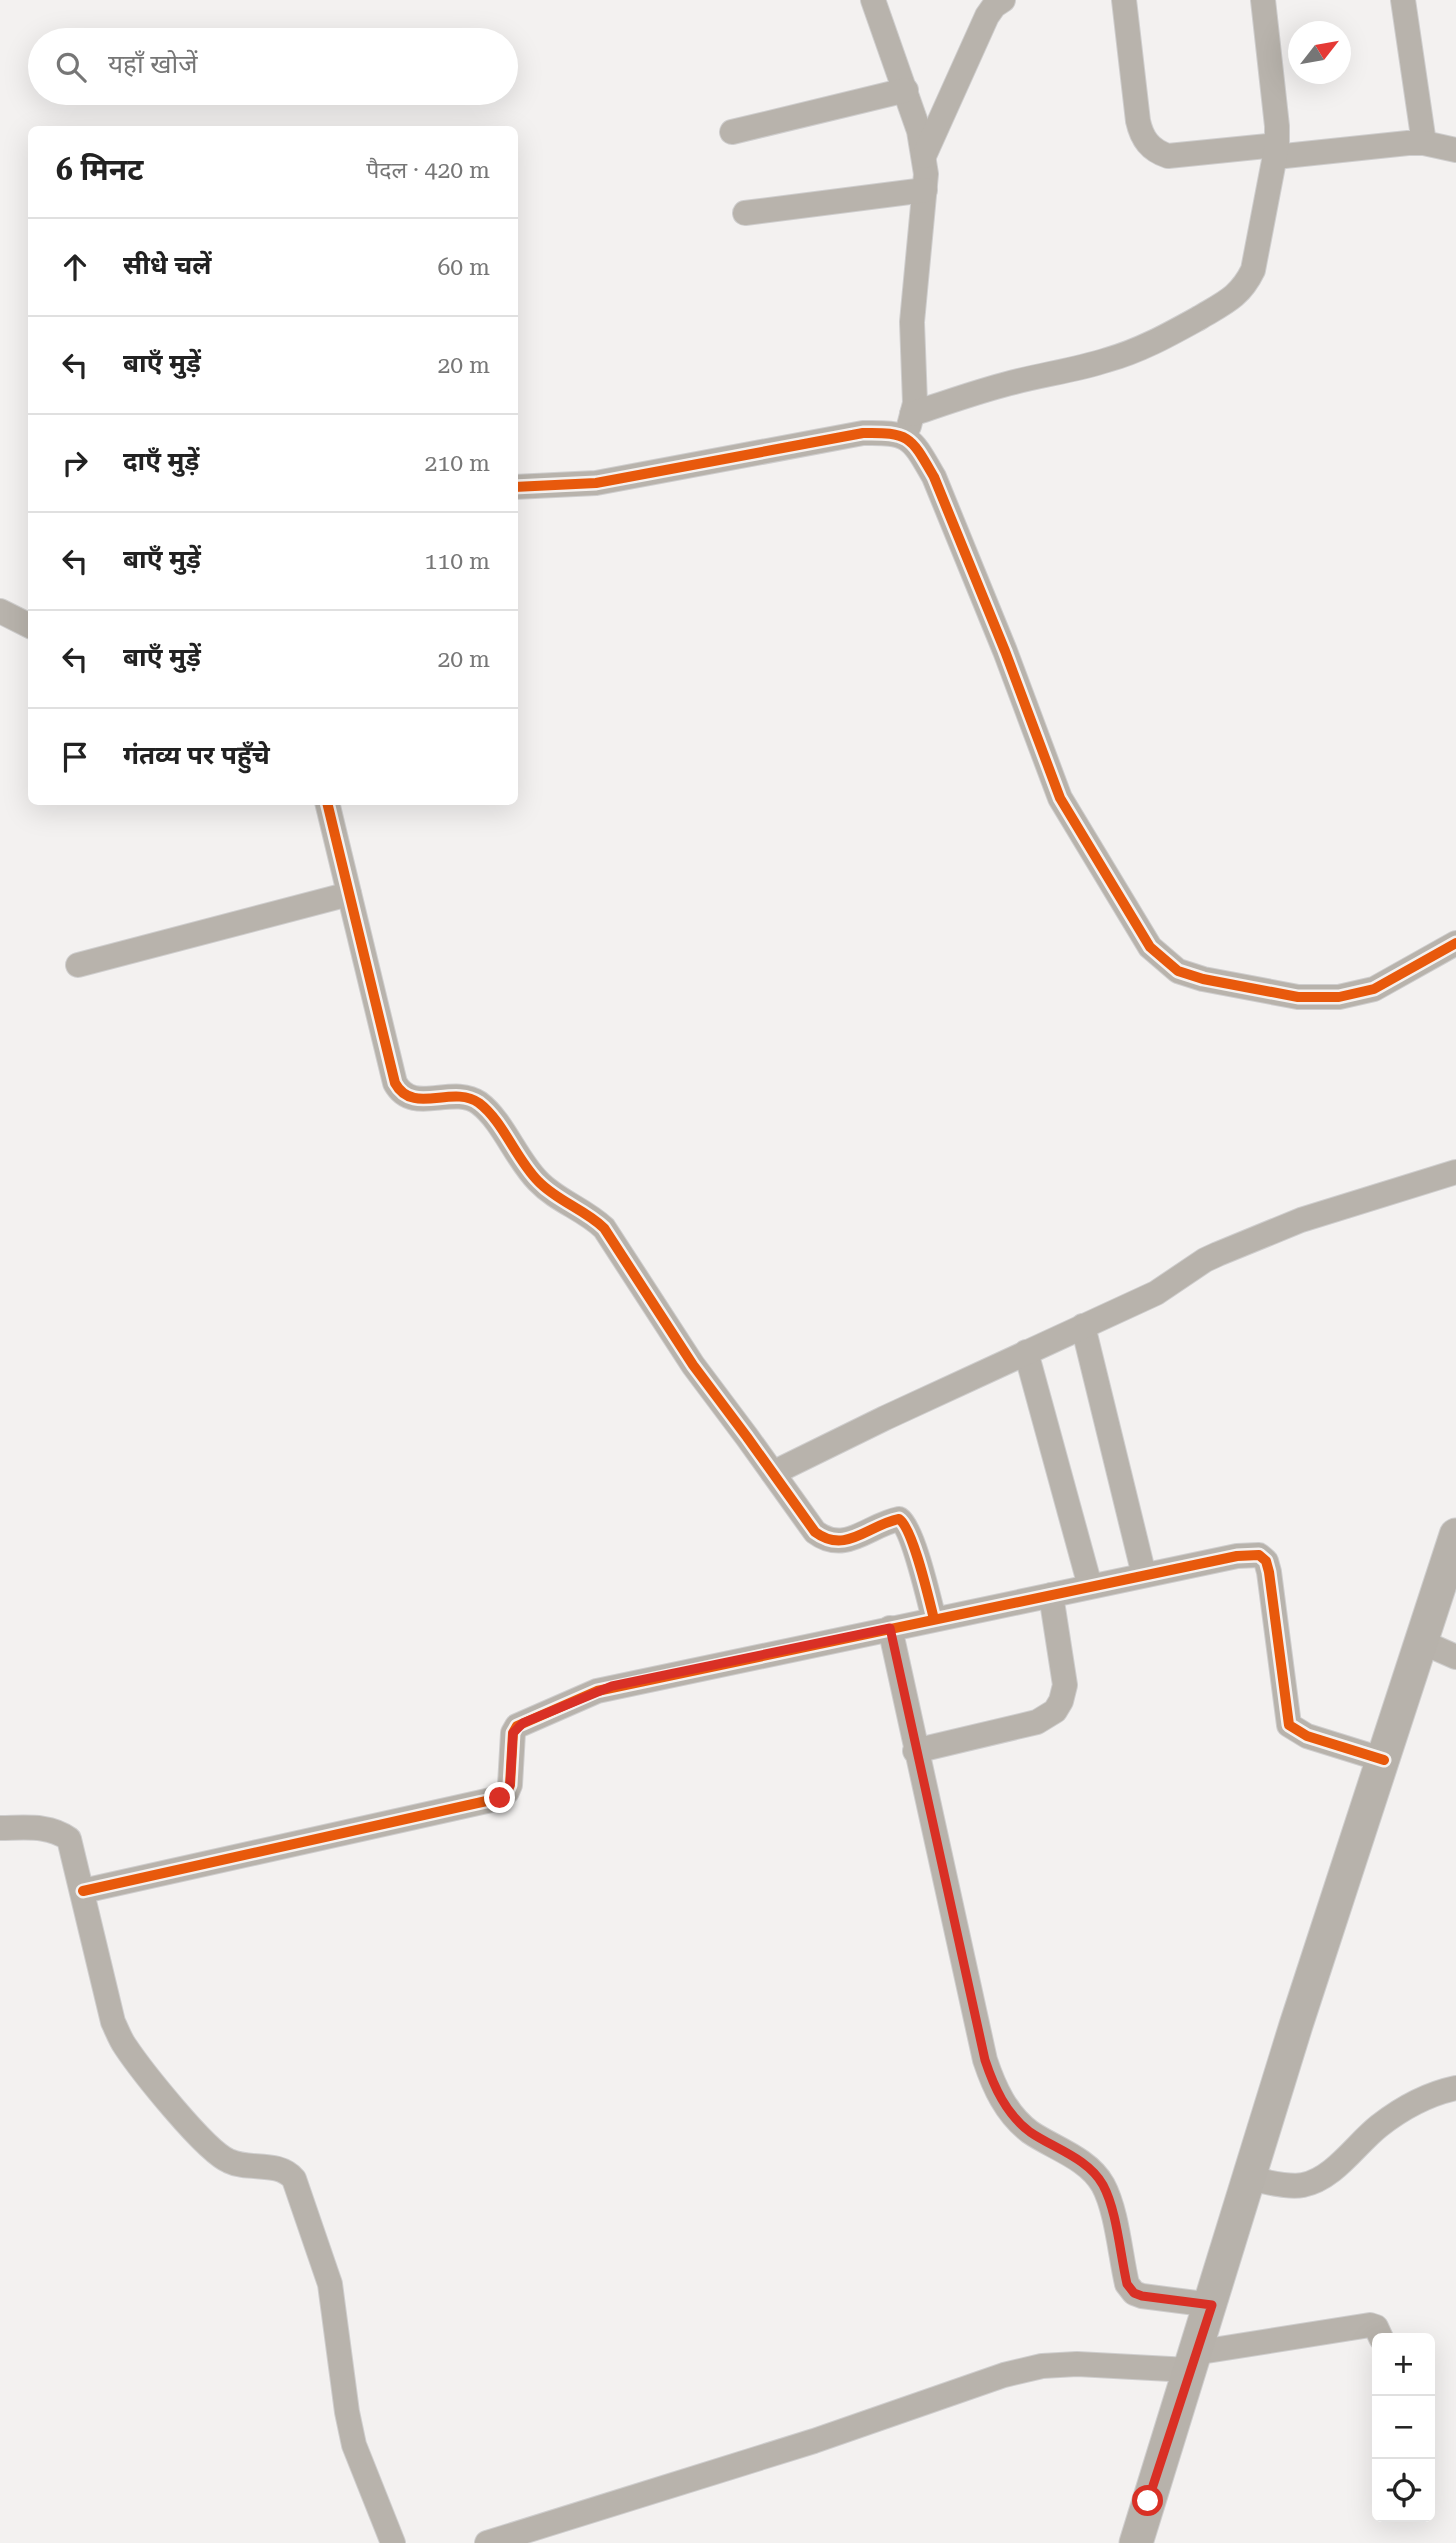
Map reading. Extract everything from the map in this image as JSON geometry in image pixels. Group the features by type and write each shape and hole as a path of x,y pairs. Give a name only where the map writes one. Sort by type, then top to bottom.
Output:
{"main road":[{"path":"1136,2543 1212,2305 1296,2025 1456,1535"}],"street":[{"path":"873,0 919,131 926,174 912,322 916,384 909,425 934,477 1005,651 1060,797 1150,947 1178,971 1203,979 1298,997 1339,997 1374,989 1456,943"},
{"path":"924,156 987,16 994,6 1003,0"},
{"path":"1124,0 1138,121 1141,134 1155,151 1168,156 1424,143 1456,150"},
{"path":"518,486 596,483 863,433 888,433 1002,385 1128,354 1166,337 1237,295 1253,270 1276,151 1276,112 1264,0"},
{"path":"1404,0 1424,143"},
{"path":"732,132 906,90"},
{"path":"745,213 925,190"},
{"path":"0,611 28,625"},
{"path":"328,805 398,1090 405,1097 416,1099 457,1097 478,1103 540,1184 592,1216 604,1228 692,1365 815,1532 824,1539 836,1542 850,1539 891,1521 899,1519 904,1522 934,1619"},
{"path":"78,965 349,894"},
{"path":"773,1473 1156,1293 1205,1260 1278,1228 1456,1172"},
{"path":"1083,1326 1144,1575"},
{"path":"1026,1352 1090,1587"},
{"path":"83,1891 491,1801 507,1792 510,1785 513,1733 523,1723 612,1686 1237,1556 1259,1555 1266,1561 1289,1726 1307,1736 1384,1760"},
{"path":"915,1751 1037,1722 1055,1711 1065,1685 1051,1595"},
{"path":"890,1628 985,2060 1000,2099 1028,2131 1081,2163 1102,2184 1110,2205 1127,2284 1134,2293 1153,2299 1212,2305"},
{"path":"1422,1642 1456,1657"},
{"path":"0,1828 47,1828 58,1831 69,1839 113,2022 124,2044 219,2157 232,2163 279,2169 288,2172 294,2179 330,2284 354,2445 393,2543"},
{"path":"1250,2179 1300,2185 1313,2182 1334,2167 1380,2125 1419,2099 1456,2088"},
{"path":"487,2543 814,2441 1004,2375 1042,2366 1192,2361 1370,2325 1376,2327 1379,2333"}],"cycle path":[{"path":"518,487 596,483 863,433 900,436 914,445 934,477 1005,651 1060,798 1150,947 1178,971 1203,979 1298,997 1339,997 1374,989 1456,943"},
{"path":"328,805 395,1083 403,1093 412,1097 422,1099 457,1096 479,1103 495,1120 538,1181 604,1228 693,1365 815,1532 837,1541 847,1540 899,1519 915,1550 934,1619"},
{"path":"83,1891 500,1798 510,1785 513,1733 517,1726 597,1691 1237,1556 1259,1555 1266,1561 1289,1725 1307,1736 1384,1760"}],"route":[{"path":"500,1798 510,1785 513,1733 517,1726 523,1723 612,1686 890,1628 985,2060 1000,2099 1028,2131 1081,2163 1102,2184 1110,2205 1127,2284 1134,2293 1153,2299 1212,2305 1148,2501"}]}
